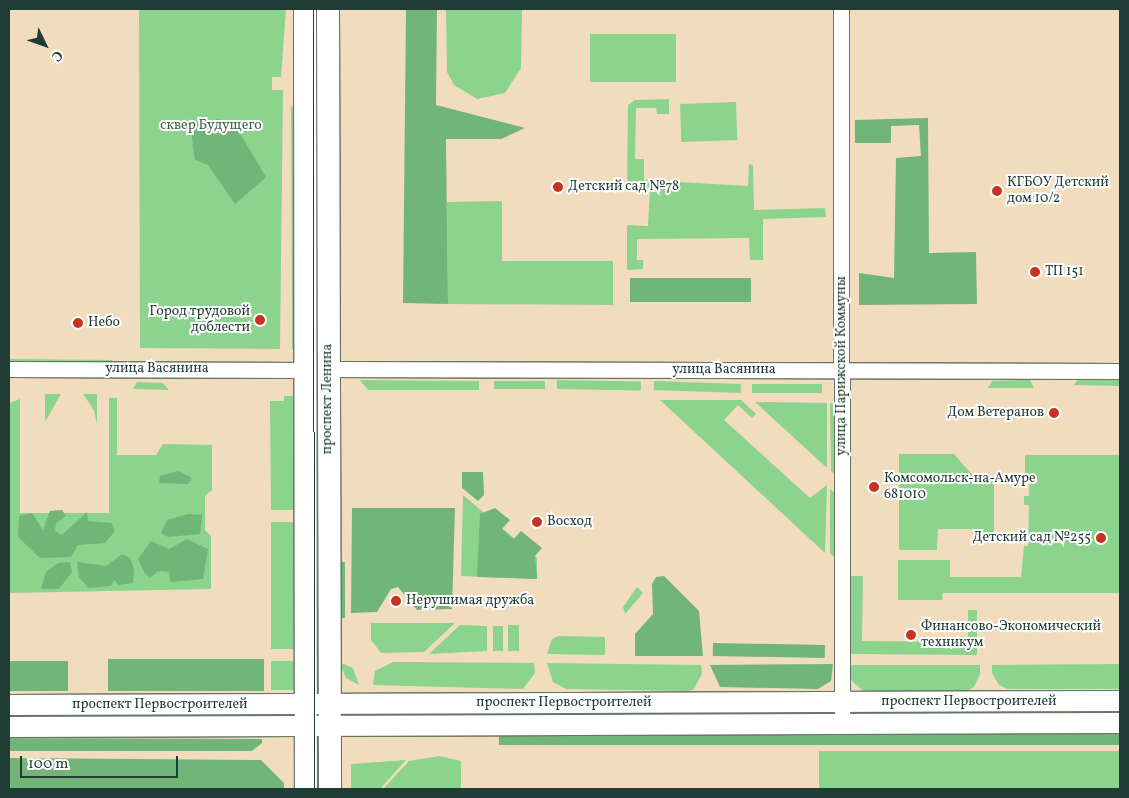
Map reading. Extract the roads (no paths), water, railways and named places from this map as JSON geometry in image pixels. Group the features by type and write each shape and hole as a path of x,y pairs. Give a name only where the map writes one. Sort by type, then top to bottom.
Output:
{"highway":[{"name":"проспект Ленина","path":"305,9 306,789"},
{"name":"проспект Ленина","path":"328,9 330,789"},
{"path":"305,172 328,171"},
{"path":"306,370 328,370"}],"main road":[{"name":"проспект Первостроителей","path":"330,716 538,703 1120,702"},
{"path":"538,703 538,725"},
{"name":"проспект Первостроителей","path":"9,705 85,705 538,725 1120,723"},
{"path":"85,705 85,727"},
{"name":"проспект Первостроителей","path":"9,727 85,727 306,716"}],"street":[{"name":"улица Парижской Коммуны","path":"841,9 842,724"},
{"name":"улица Васянина","path":"9,369 306,370"},
{"name":"улица Васянина","path":"328,370 1120,371"}],"tram line":[{"path":"313,9 314,789"}],"place":[{"name":"Детский сад №78","path":"558,187"},
{"name":"КГБОУ Детский дом 10/2","path":"997,191"},
{"name":"ТП 151","path":"1035,272"},
{"name":"Город трудовой доблести","path":"260,320"},
{"name":"Небо","path":"78,323"},
{"name":"Дом Ветеранов","path":"1054,413"},
{"name":"Комсомольск-на-Амуре 681010","path":"874,487"},
{"name":"Восход","path":"537,522"},
{"name":"Детский сад №255","path":"1101,538"},
{"name":"Нерушимая дружба","path":"396,601"},
{"name":"Финансово-Экономический техникум","path":"911,635"}],"park label":[{"name":"сквер Будущего","path":"211,126"}]}
